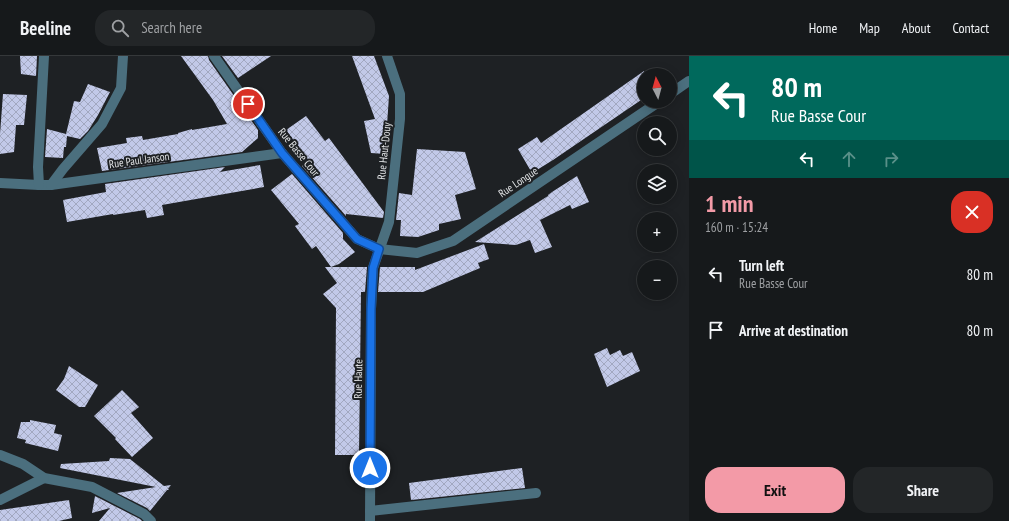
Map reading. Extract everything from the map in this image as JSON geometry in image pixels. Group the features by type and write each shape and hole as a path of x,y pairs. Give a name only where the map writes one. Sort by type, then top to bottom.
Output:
{"street":[{"path":"39,185 38,167 44,56"},
{"path":"51,185 102,124 121,88 123,56"},
{"name":"Rue Basse Cour","path":"214,56 282,153 357,239 379,249"},
{"name":"Rue Haut-Douy","path":"379,249 389,222 400,119 400,94 386,56"},
{"path":"677,89 689,81"},
{"name":"Rue Longue","path":"379,249 417,253 453,241 650,108"},
{"name":"Rue Paul Janson","path":"0,183 51,185 282,153"},
{"name":"Rue Haute","path":"379,249 373,268 371,309 370,516 536,493"},
{"path":"0,455 22,464 44,478 92,487 144,514 151,521"},
{"path":"0,500 44,478"}],"building":[{"path":"20,56 37,56 36,76 21,74"},
{"path":"181,56 208,56 209,60 258,130 258,138 242,152 102,171 97,148 127,143 126,138 142,136 143,140 178,134 192,129 227,124 213,100"},
{"path":"222,56 271,56 238,78"},
{"path":"352,56 374,56 389,96 385,154 371,153 364,121 375,119"},
{"path":"637,76 637,103 532,173 518,149 537,137 541,143"},
{"path":"88,84 110,92 98,115 88,131 80,139 67,136 63,158 45,157 47,129 66,134 74,101 80,102"},
{"path":"3,94 27,95 24,125 16,125 14,152 0,154 0,134"},
{"path":"306,116 325,141 329,138 384,212 383,218 346,214 346,216 302,166 309,161 286,130"},
{"path":"417,149 465,152 476,189 455,195 461,219 439,224 439,230 418,237 400,236 401,220 396,220 399,193 412,195"},
{"path":"260,165 264,187 162,205 164,215 147,218 145,210 67,222 63,200 106,192 105,184 225,167 220,172"},
{"path":"292,174 343,233 343,239 355,252 339,264 331,267 316,246 312,249 295,226 299,224 271,190"},
{"path":"577,176 589,202 572,209 570,205 540,220 552,247 535,253 530,240 516,245 475,242 548,196"},
{"path":"484,244 489,259 478,263 480,268 423,292 378,292 380,267 415,267 415,270"},
{"path":"325,267 367,267 365,292 361,292 359,455 335,455 336,308 323,294 337,283"},
{"path":"607,348 610,355 620,350 623,356 632,352 640,371 607,387 594,354"},
{"path":"69,366 98,385 85,407 79,407 56,390 64,379"},
{"path":"122,390 139,407 131,413 153,438 132,457 94,416"},
{"path":"30,420 56,425 54,433 62,435 58,451 25,443 26,440 17,438 21,422 30,422"},
{"path":"110,458 130,459 164,486 171,485 168,489 169,490 167,490 150,511 117,493 156,487 60,468 61,464 109,461"},
{"path":"522,468 525,488 411,500 409,483"},
{"path":"95,496 142,521 99,521 110,508 92,513"},
{"path":"69,500 72,518 59,521 0,521 0,510"}],"route":[{"path":"248,104 282,153 357,239 379,249 373,268 371,309 370,468"}]}
